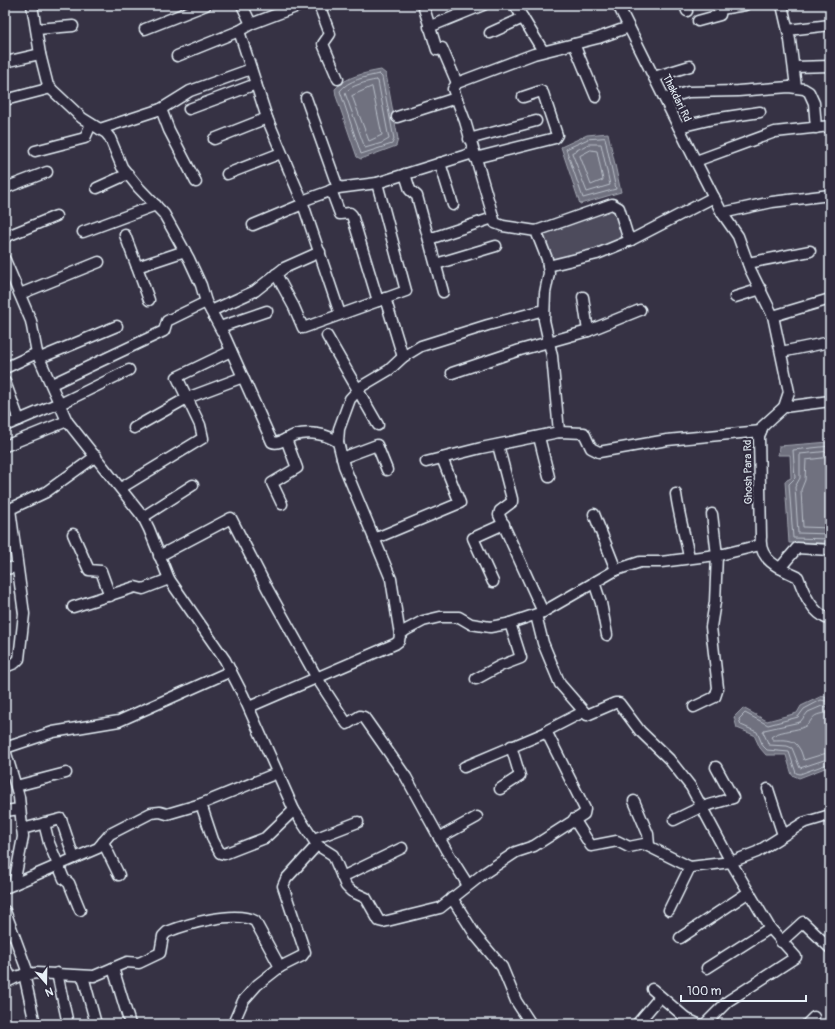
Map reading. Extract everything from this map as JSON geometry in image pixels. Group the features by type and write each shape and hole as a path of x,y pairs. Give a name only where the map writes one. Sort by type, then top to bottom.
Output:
{"street":[{"path":"32,5 40,54 48,86 82,118 110,138 122,167 164,214 185,251 201,285 208,306 220,327 272,442 276,443 296,434 328,435 338,442"},
{"path":"145,29 206,5"},
{"path":"242,5 250,24"},
{"path":"177,56 239,31 250,24 301,5"},
{"path":"319,5 330,34 324,41 324,47 338,79"},
{"path":"423,5 429,27 457,83"},
{"path":"429,27 483,5"},
{"path":"515,5 543,51"},
{"name":"Thakdari Rd","path":"618,5 715,199"},
{"path":"698,22 720,15 721,9 745,5"},
{"path":"782,5 788,30 791,58 795,68 796,87"},
{"path":"490,32 523,18"},
{"path":"788,30 830,25"},
{"path":"37,29 73,26"},
{"path":"629,27 598,38 543,51 457,83 453,89 465,121 469,139 495,222 503,226 536,231 612,204 619,208 627,234 631,240"},
{"path":"239,31 267,118 302,203 340,314"},
{"path":"574,44 596,97"},
{"path":"5,62 40,54"},
{"path":"654,77 690,66"},
{"path":"795,68 830,66"},
{"path":"35,151 85,138 95,127 160,109 190,91 251,69"},
{"path":"190,110 256,84"},
{"path":"665,99 688,92 738,91 796,87 804,89 812,96 816,128"},
{"path":"5,100 51,88"},
{"path":"253,225 334,189 377,183 440,163 556,137 542,91 523,97"},
{"path":"306,98 334,189 340,214 350,213 352,215 381,300 404,357"},
{"path":"397,117 456,98"},
{"path":"160,109 169,130 196,182"},
{"path":"678,127 713,119 760,112"},
{"path":"214,139 267,118"},
{"path":"469,139 536,121"},
{"path":"696,161 775,132 830,126"},
{"path":"227,174 281,153"},
{"path":"440,163 453,205"},
{"path":"5,188 47,172"},
{"path":"97,188 128,174"},
{"path":"405,174 410,190 416,196 443,292"},
{"path":"276,274 294,307 303,328 406,291 377,183"},
{"path":"722,213 772,202 830,195"},
{"path":"548,266 597,254 631,240 715,199 722,213 738,236 748,263 773,316 789,392 784,407 830,401"},
{"path":"83,232 156,205"},
{"path":"5,237 56,216"},
{"path":"429,239 493,218"},
{"path":"536,231 548,266 544,320 549,343 559,412 560,432"},
{"path":"125,235 149,300"},
{"path":"436,264 496,246"},
{"path":"137,267 185,251"},
{"path":"748,263 810,251"},
{"path":"52,384 164,331 167,321 208,306 255,292 276,274 294,262 320,252"},
{"path":"5,260 31,321 39,356 67,421 143,517 169,579 205,629 231,671 249,707 294,810 316,842 333,855 346,886 351,891 366,898 381,922 440,908 468,885 516,852 534,846 584,814 585,809 547,732"},
{"path":"20,294 99,262"},
{"path":"735,297 761,289"},
{"path":"583,297 588,331"},
{"path":"773,316 830,299"},
{"path":"249,707 399,641 400,635 391,579 342,458 338,442 339,429 350,399 358,389 389,370 404,357 421,346 488,325 544,310"},
{"path":"452,373 520,350 588,331 640,310"},
{"path":"220,327 267,311"},
{"path":"5,368 117,326"},
{"path":"327,336 378,425"},
{"path":"781,352 830,342"},
{"path":"121,488 203,438 200,425 177,378 178,375 231,351"},
{"path":"5,426 60,403 129,370"},
{"path":"134,428 187,398 243,378"},
{"path":"5,382 19,420"},
{"name":"Ghosh Para Rd","path":"760,545 759,436 763,426 784,407"},
{"path":"5,446 67,421"},
{"path":"426,462 560,432 584,433 591,448 599,452 667,440 761,431"},
{"path":"539,437 549,477"},
{"path":"282,504 272,483 297,468 286,439"},
{"path":"342,458 377,445 387,470"},
{"path":"498,445 512,499 512,502 499,513 539,613 543,643 560,684 585,715 590,715 614,703 619,703 640,731 669,759 691,787 731,862 770,928 795,955 794,959 728,1001 705,1024"},
{"path":"5,666 15,663 19,659 24,614 17,567 9,530 10,509 46,492 96,456"},
{"path":"374,539 460,503 442,458"},
{"path":"143,517 193,485"},
{"path":"676,494 689,557"},
{"path":"594,514 616,570"},
{"path":"694,707 715,697 718,688 711,627 715,602 717,555 712,514"},
{"path":"159,556 231,518 267,588 317,678 347,724 360,716 364,717 406,777 439,838 468,885"},
{"path":"493,582 473,538 504,524"},
{"path":"73,534 89,570 101,571 110,596"},
{"path":"400,635 423,621 440,617 459,617 471,624 490,627 510,623 539,613 616,570 640,562 662,562 689,557 717,555 760,545 764,554 771,563 798,577 804,593 816,611 829,620"},
{"path":"780,568 797,548 830,550"},
{"path":"5,569 17,567"},
{"path":"73,607 135,587 144,589 169,579"},
{"path":"594,582 601,603 607,635"},
{"path":"476,679 500,666 521,658 510,623"},
{"path":"9,886 22,843 22,829 16,786 7,762 5,749 53,732 119,721 231,671"},
{"path":"464,767 547,732 583,712"},
{"path":"500,789 520,776 511,746"},
{"path":"674,820 702,807 733,798 716,767"},
{"path":"9,886 98,848 110,834 155,812 166,814 201,804 277,773"},
{"path":"16,786 66,774"},
{"path":"768,789 783,835"},
{"path":"634,801 648,834 649,845"},
{"path":"201,804 213,840 220,853 224,854 265,838 294,810"},
{"path":"5,811 20,809"},
{"path":"574,819 591,846 617,841 628,847 649,845 690,867 731,862 757,852 803,823 830,815"},
{"path":"439,838 477,817"},
{"path":"22,829 61,820 74,858"},
{"path":"233,1024 243,1001 257,985 280,967 302,956 305,952 283,886 284,882 316,842 358,822"},
{"path":"44,823 49,843 64,879 69,883 80,910"},
{"path":"103,842 119,875"},
{"path":"342,877 402,848"},
{"path":"669,910 690,867"},
{"path":"680,938 749,892"},
{"path":"452,898 476,936 502,967 516,1001 531,1024"},
{"path":"5,911 26,974 35,1024"},
{"path":"5,966 9,981 26,974 57,973 94,976 126,962 141,962 159,954 164,936 168,931 209,919 249,917 255,921 280,967"},
{"path":"782,942 802,921 830,948"},
{"path":"707,968 770,928"},
{"path":"114,968 130,1024"},
{"path":"57,973 68,1024"},
{"path":"84,976 96,1024"},
{"path":"652,989 687,1019 698,1024"},
{"path":"637,1024 660,997"}],"shaded area":[{"path":"613,209 617,211 625,239 588,252 553,261 550,259 543,234"}],"water":[{"path":"381,70 386,74 398,139 396,146 361,159 357,157 336,96 335,89 351,78"},
{"path":"608,133 621,192 580,204 561,147 587,135"},
{"path":"830,442 830,543 789,543 785,481 791,478 790,455 778,455 779,446"},
{"path":"822,696 830,699 830,766 799,778 792,775 786,755 766,755 760,748 754,735 737,728 734,717 743,708 767,721 797,713 801,706"}]}
